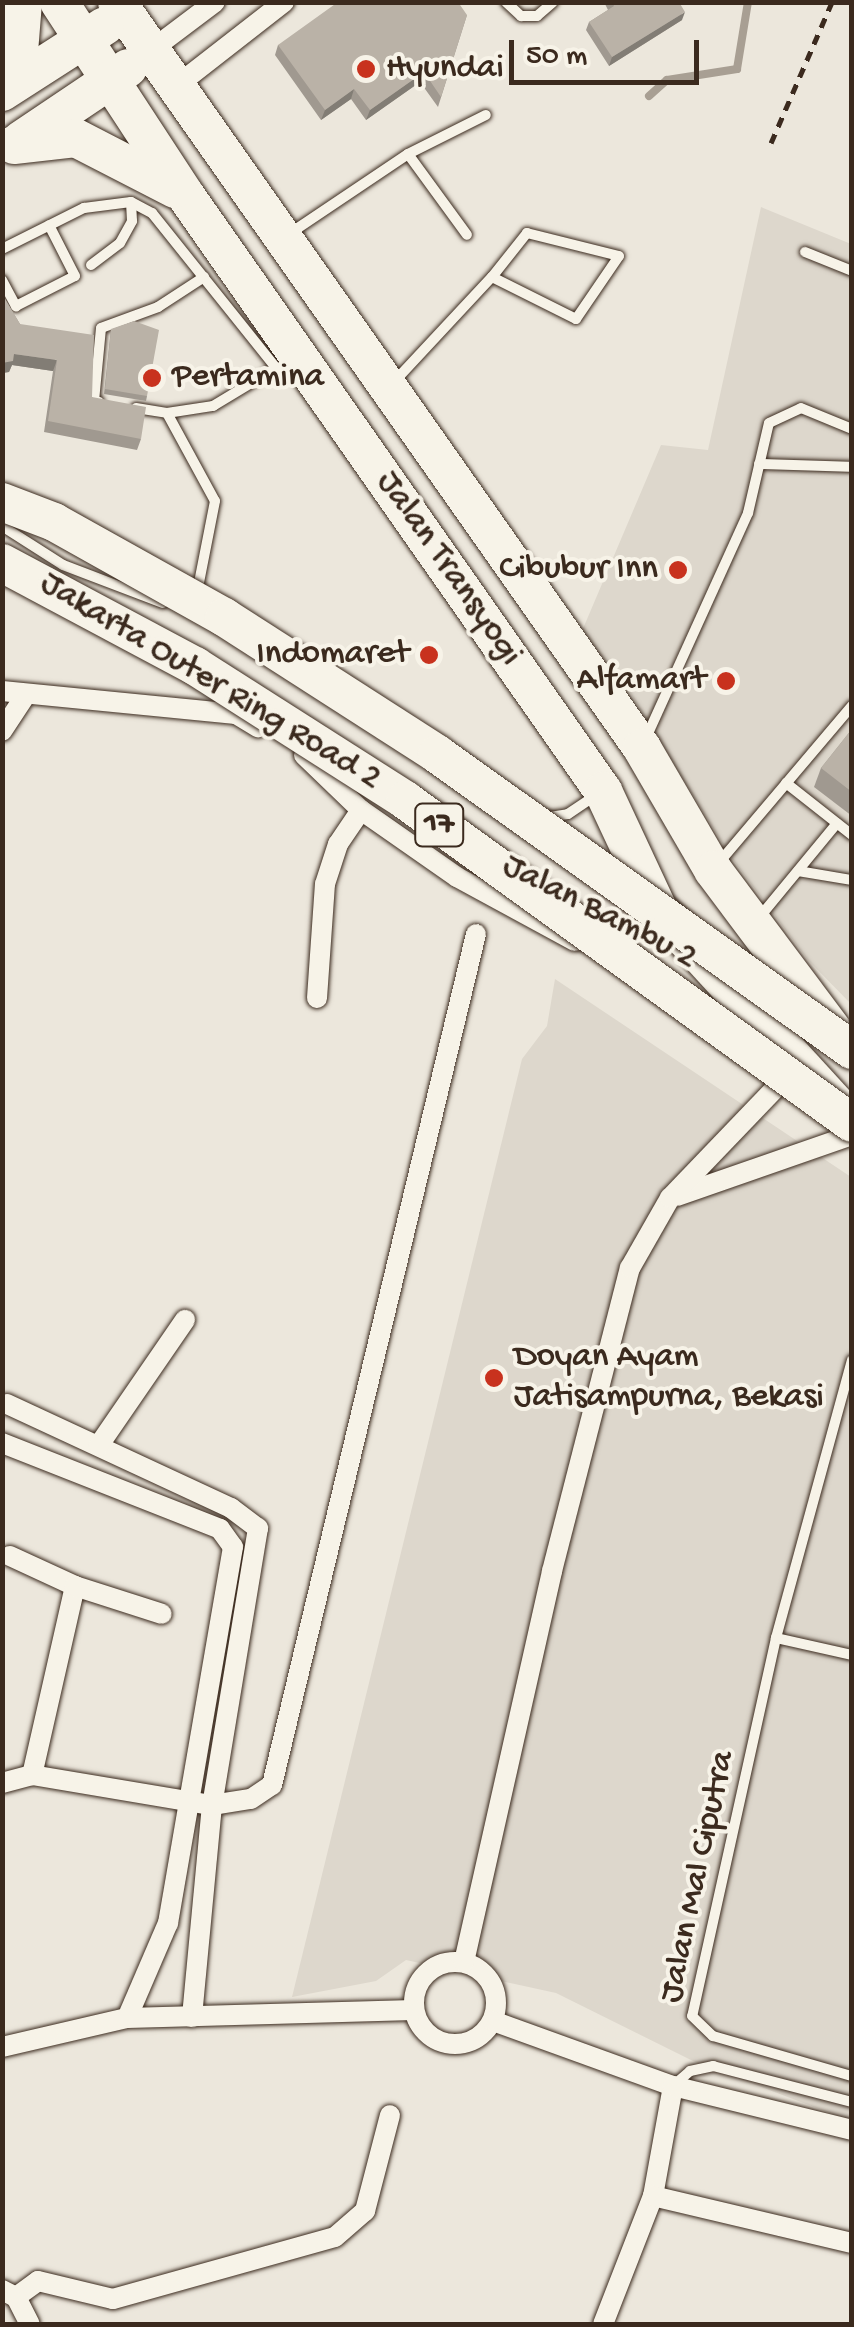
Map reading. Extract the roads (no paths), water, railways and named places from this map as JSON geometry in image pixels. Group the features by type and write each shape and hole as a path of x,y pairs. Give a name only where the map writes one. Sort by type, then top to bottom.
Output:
{"highway":[{"path":"2,74 19,52 23,2"},
{"name":"Jalan Transyogi","path":"59,2 186,196 603,792 658,909 802,1060 852,1122"},
{"path":"2,92 85,40 120,8"},
{"name":"Jalan Transyogi","path":"120,8 284,238 386,391 642,748 713,870 852,1052"},
{"path":"8,149 150,51"},
{"path":"8,149 76,138 186,196"},
{"name":"Jakarta Outer Ring Road 2","path":"2,502 54,522 224,617 421,743 852,1052"},
{"name":"Jakarta Outer Ring Road 2","path":"2,563 194,666 405,800 852,1122"}],"street":[{"path":"150,51 215,2"},
{"path":"175,87 284,2"},
{"name":"Jalan Bambu 2","path":"2,690 25,696 236,714 316,763 362,810 457,877 684,996 743,1002"},
{"path":"2,731 25,696"},
{"path":"317,998 324,884 338,844 362,810"},
{"path":"2,1782 32,1775 187,1804 212,1804 259,1796 277,1774 476,934"},
{"path":"464,1962 552,1571 630,1268 670,1198 802,1060"},
{"path":"670,1198 852,1135"},
{"path":"99,1445 185,1320"},
{"path":"2,1432 5,1399 232,1508 258,1528 212,1804 192,2017"},
{"path":"2,1443 220,1529 230,1540 234,1555 168,1923 127,2018"},
{"path":"10,1556 75,1586 162,1614"},
{"path":"32,1775 75,1586"},
{"path":"464,1962 492,1984 493,2020 484,2033 455,2045 428,2035 414,2010 426,1973 464,1962"},
{"path":"2,2047 127,2018 414,2010"},
{"path":"493,2020 673,2086 852,2130"},
{"path":"603,2324 652,2196 673,2086"},
{"path":"30,2324 9,2293 38,2281 113,2300 335,2237 365,2212 390,2115"},
{"path":"652,2196 852,2243"}],"lane":[{"path":"506,2 521,16 536,16 552,2"},
{"path":"284,238 408,154 486,115"},
{"path":"408,154 468,235"},
{"path":"2,249 84,208 131,202 152,212 276,368 324,391"},
{"path":"91,265 120,243 132,221 131,202"},
{"path":"2,280 16,306 75,276 49,226"},
{"path":"386,391 492,277 526,233 619,256 576,318 492,277"},
{"path":"805,252 852,271"},
{"path":"204,277 158,307 102,328 94,402 168,413 212,406 276,368"},
{"path":"642,748 748,512 769,423 792,409 852,429"},
{"path":"168,413 215,501 193,614"},
{"path":"759,464 852,467"},
{"path":"2,526 63,565 193,614 350,704 486,803 528,820 568,814 603,792"},
{"path":"713,870 852,706"},
{"path":"786,783 852,835"},
{"path":"754,924 836,823"},
{"path":"798,870 852,880"},
{"name":"Jalan Mal Ciputra","path":"852,1360 776,1638 692,2016 713,2036 852,2076"},
{"path":"776,1638 852,1655"},
{"path":"673,2086 690,2071 713,2066 852,2102"}],"waterway":[{"path":"649,96 667,80 737,69 748,2"}],"place":[{"name":"Hyundai","path":"366,69"},
{"name":"Pertamina","path":"152,378"},
{"name":"Cibubur Inn","path":"678,570"},
{"name":"Indomaret","path":"429,655"},
{"name":"Alfamart","path":"726,681"},
{"name":"Doyan Ayam Jatisampurna, Bekasi","path":"494,1378"}]}
